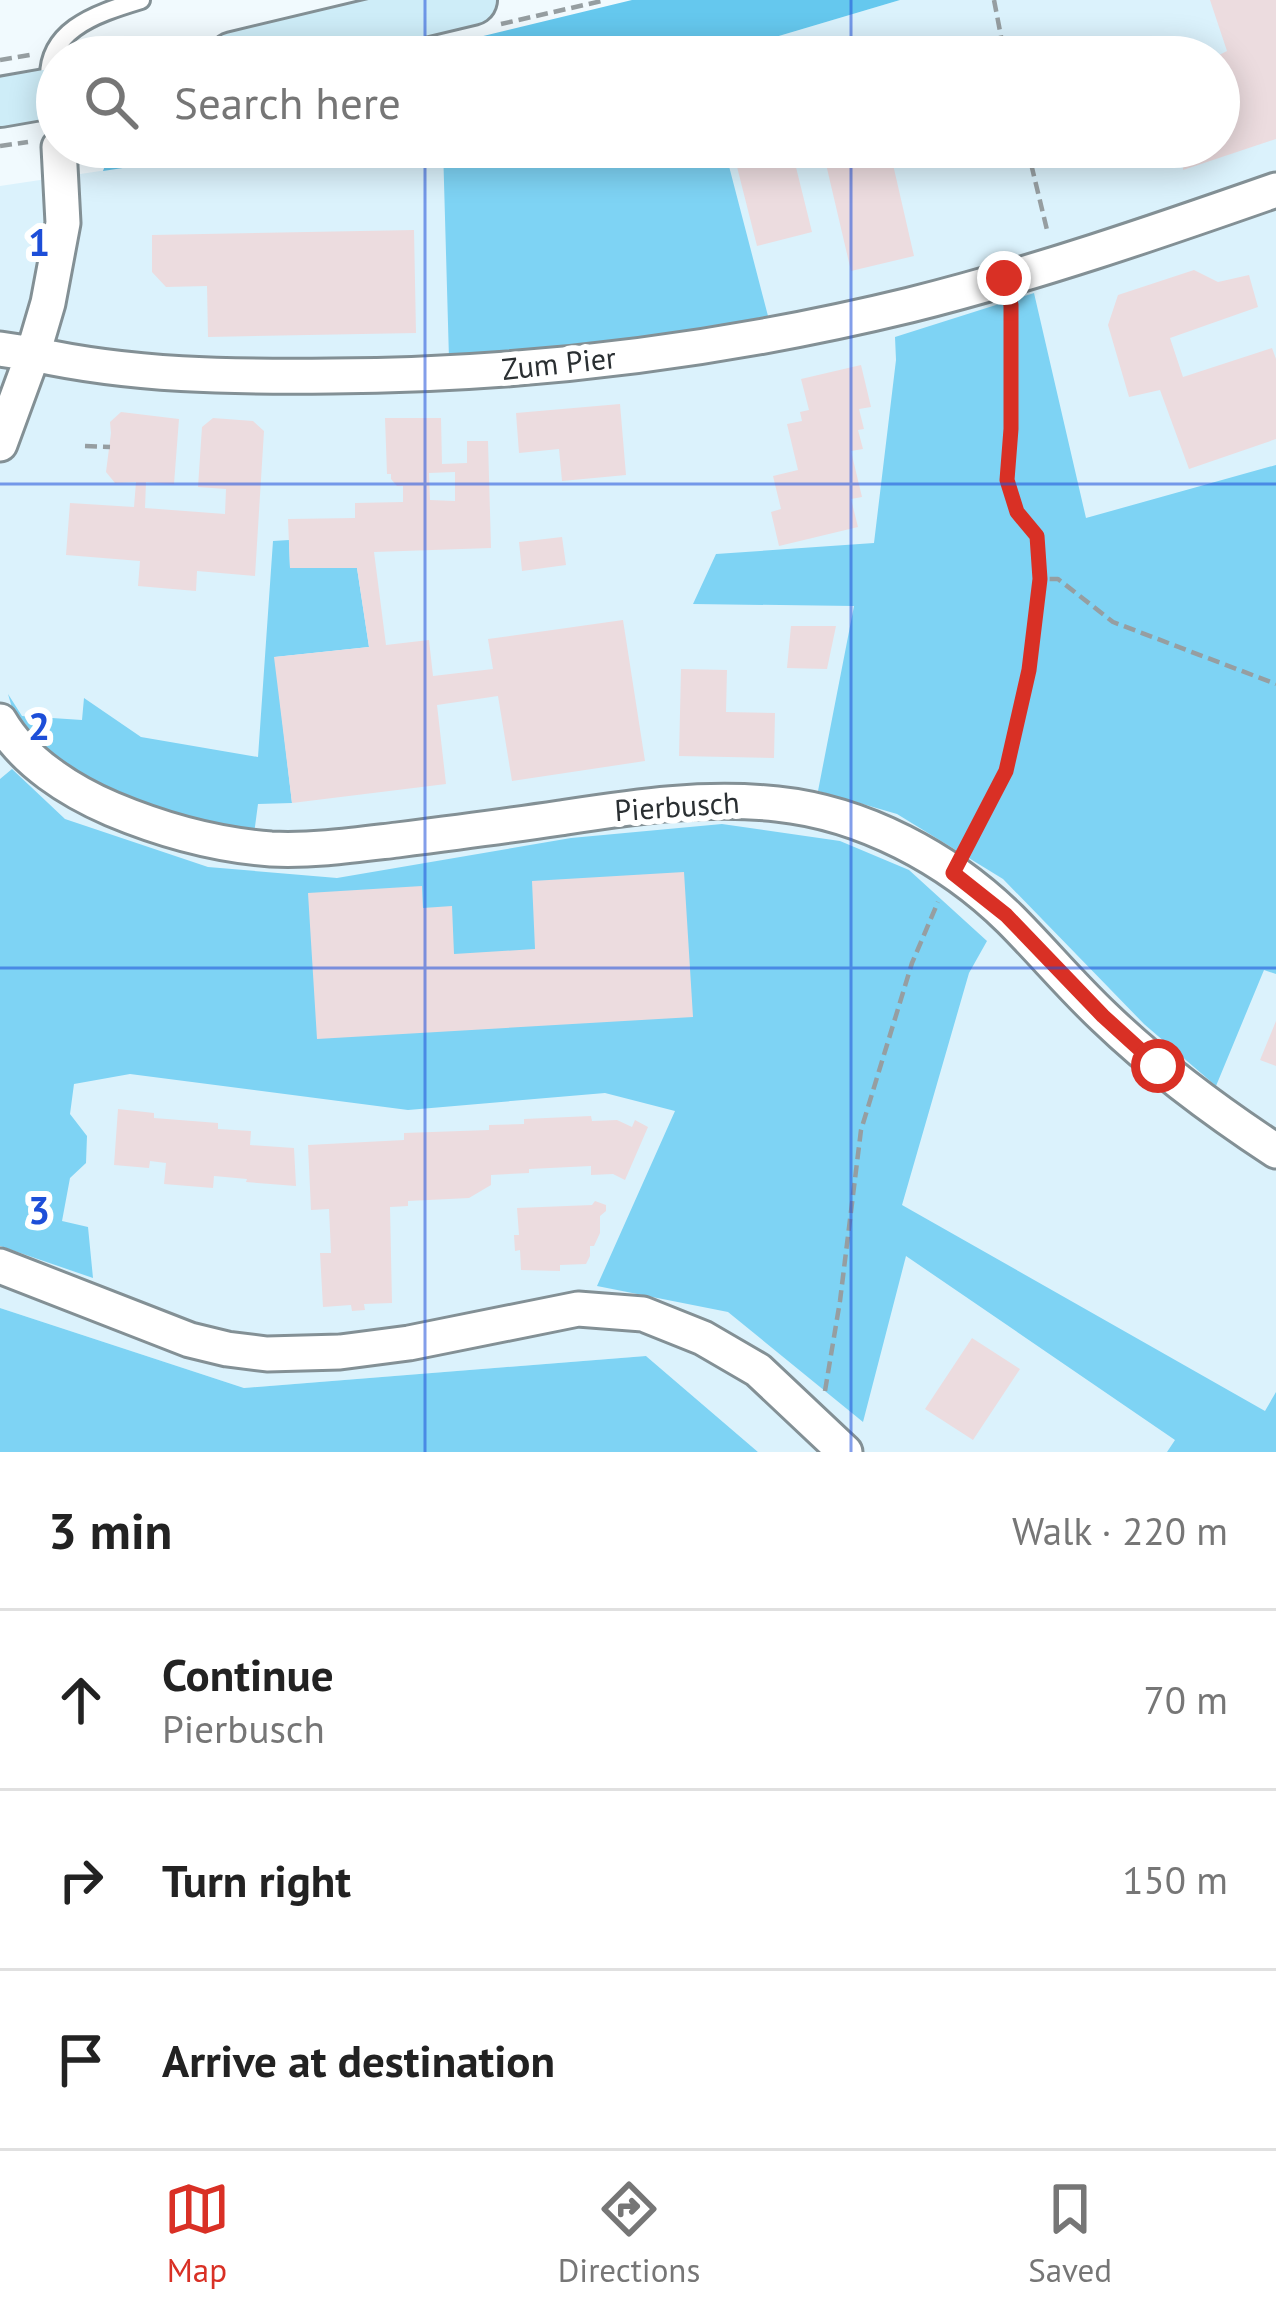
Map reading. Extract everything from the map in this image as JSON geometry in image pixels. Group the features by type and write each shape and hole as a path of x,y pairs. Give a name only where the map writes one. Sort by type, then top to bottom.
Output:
{"main road":[{"path":"320,36 472,0"},
{"path":"0,102 36,95"}],"street":[{"path":"0,444 16,351 48,303 63,223 60,168"},
{"name":"Zum Pier","path":"16,351 88,366 172,375 354,376 603,361 714,345 914,304 1276,190"},
{"name":"Pierbusch","path":"0,721 34,760 74,793 146,823 224,843 271,849 322,849 659,803 717,800 823,810 910,846 953,873 1006,915 1158,1066 1276,1151"},
{"path":"0,1266 190,1340 267,1354 340,1352 578,1309 644,1314 703,1338 758,1370 845,1452"}],"lane":[{"path":"70,36 72,30 101,12 141,0"}],"path":[{"path":"994,0 1001,36"},
{"path":"0,59 36,81"},
{"path":"1032,168 1055,262"},
{"path":"814,1421 823,1402 832,1354 861,1130 912,963 1006,771 1029,670 1040,579 1037,536 1017,512 1007,480 1011,305 1004,278"},
{"path":"85,446 110,447"},
{"path":"1040,579 1058,579 1113,622 1276,684"}],"shaded area":[{"path":"632,0 900,0 779,36 484,36"},
{"path":"900,0 1276,0 1276,1452 758,1452 646,1356 244,1388 0,1308 0,186 120,168 1240,168 1240,36 779,36"},
{"path":"444,168 729,168 768,316 627,342 449,359"},
{"path":"1034,293 1086,518 1276,465 1276,974 1264,970 1216,1086 1144,1024 1003,879 897,814 818,791 854,606 693,604 716,554 874,543 895,337"},
{"path":"289,540 290,568 357,568 369,647 275,657 292,803 258,804 254,834 149,811 74,777 17,725 8,694 22,716 82,720 84,698 141,737 258,757 273,541"},
{"path":"12,769 65,819 208,867 337,878 571,838 722,824 840,841 909,870 987,941 969,973 902,1205 1265,1411 1276,1392 1276,1452 1167,1452 1175,1440 906,1256 863,1422 728,1312 597,1286 675,1111 605,1093 408,1110 130,1074 74,1084 70,1114 87,1136 86,1163 70,1178 62,1221 88,1227 93,1278 0,1246 0,779"},
{"path":"0,1308 244,1388 646,1356 758,1452 0,1452"}],"building":[{"path":"1210,0 1276,0 1276,139 1240,151 1240,36 1222,36"},
{"path":"737,168 796,168 812,232 757,246"},
{"path":"827,168 894,168 914,256 851,271"},
{"path":"414,230 416,333 208,337 207,286 166,287 152,272 152,235"},
{"path":"1194,270 1218,282 1249,275 1258,307 1170,338 1183,377 1272,348 1276,439 1189,469 1160,390 1129,397 1108,325 1118,295"},
{"path":"861,365 871,407 859,409 863,449 851,451 862,497 851,499 858,527 779,546 771,512 781,509 773,476 798,470 787,424 802,421 800,412 809,410 801,379"},
{"path":"620,404 626,475 562,481 559,449 519,453 516,413"},
{"path":"121,412 179,419 174,484 146,482 145,508 225,514 226,489 198,487 202,427 213,418 253,421 264,431 255,576 197,571 196,591 138,586 140,561 66,555 70,503 134,507 136,482 115,483 106,472 110,422"},
{"path":"385,418 441,418 442,464 467,463 467,441 488,441 491,548 374,552 386,645 429,640 433,676 493,669 488,639 623,620 645,761 512,781 498,696 437,705 446,784 292,803 274,657 369,647 357,568 290,568 288,519 355,518 355,503 403,502 403,486 387,474","holes":["455,472 455,501 430,500 429,473"]},
{"path":"562,537 566,565 522,571 519,542"},
{"path":"791,626 836,626 827,669 787,668"},
{"path":"681,669 727,670 726,712 775,713 774,758 679,756"},
{"path":"684,872 693,1017 317,1039 308,893 422,886 423,908 452,906 454,954 535,949 532,881"},
{"path":"1276,1021 1276,1066 1260,1060"},
{"path":"118,1109 154,1113 154,1118 218,1123 218,1129 251,1131 250,1145 294,1148 296,1186 214,1176 213,1188 164,1184 166,1163 150,1161 149,1168 114,1165"},
{"path":"591,1116 592,1121 617,1120 632,1127 635,1120 648,1127 625,1180 613,1174 591,1175 591,1166 529,1169 529,1173 491,1175 491,1185 469,1198 408,1201 408,1206 390,1207 392,1303 364,1304 365,1310 352,1311 351,1305 323,1307 320,1253 331,1253 329,1209 311,1210 308,1145 404,1140 404,1133 489,1130 489,1125 524,1124 524,1119"},
{"path":"595,1201 606,1205 606,1211 600,1216 600,1233 590,1246 586,1264 560,1265 560,1271 521,1270 520,1250 515,1251 517,1208 592,1205"},
{"path":"972,1338 1020,1369 973,1440 925,1409"}],"route":[{"path":"1004,278 1011,305 1007,480 1017,512 1037,536 1040,579 1029,670 1006,771 953,873 1006,915 1158,1066"}]}
